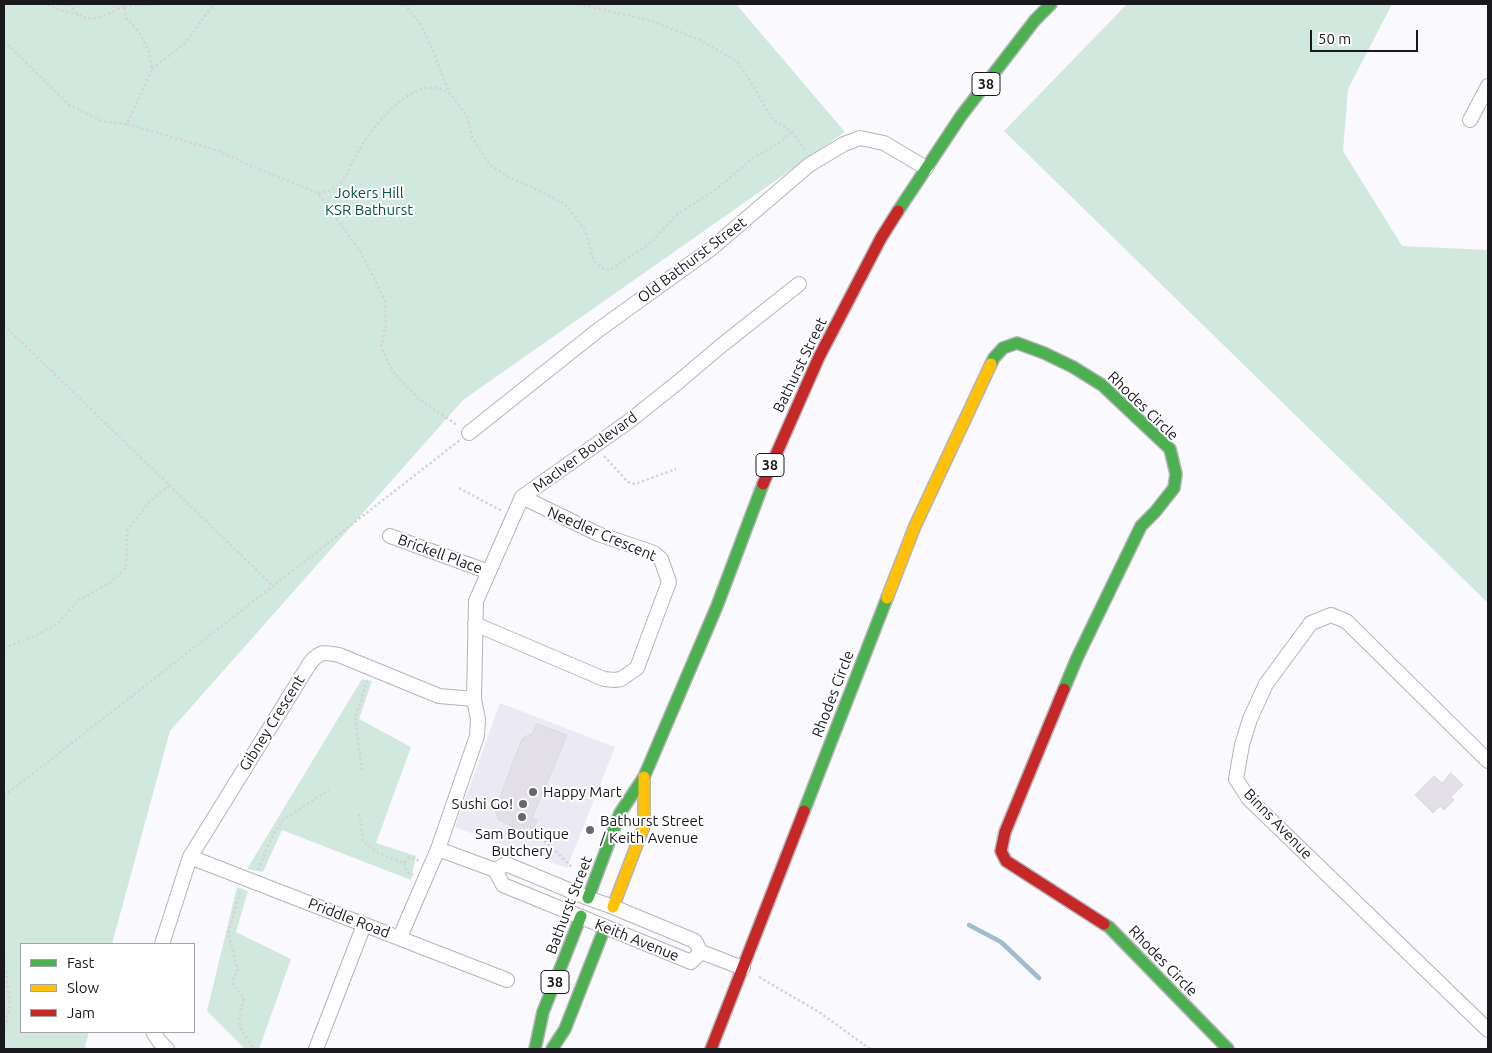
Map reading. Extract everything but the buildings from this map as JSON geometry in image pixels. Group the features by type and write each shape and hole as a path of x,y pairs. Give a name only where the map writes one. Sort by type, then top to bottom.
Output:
{"street":[{"name":"Bathurst Street","path":"535,1049 543,1012 571,944 620,813 644,777 717,606 774,456 819,357 881,238 926,168 961,116 1035,20 1051,4"},
{"path":"1470,120 1488,86"},
{"name":"Old Bathurst Street","path":"469,433 596,331 712,248 809,165 844,144 860,138 884,143 926,168"},
{"name":"MacIver Boulevard","path":"400,937 438,849 477,736 478,719 474,699 476,601 522,497 677,383 799,284"},
{"name":"Rhodes Circle","path":"743,968 915,526 994,358 1003,348 1017,343 1073,367 1102,385 1170,449 1176,474 1174,488 1141,526 1078,658 1005,832 1001,851 1006,860 1109,927 1228,1049"},
{"name":"Needler Crescent","path":"475,624 604,679 621,679 637,668 669,582 661,559 654,553 598,534 522,497"},
{"name":"Brickell Place","path":"390,536 489,572"},
{"name":"Binns Avenue","path":"1488,761 1346,622 1331,615 1311,623 1266,684 1250,718 1242,744 1236,779 1249,799 1488,1030"},
{"name":"Gibney Crescent","path":"162,943 190,857 317,654 326,652 339,654 439,696 474,699"},
{"name":"Bathurst Street","path":"552,1049 565,1029 644,826 644,777"},
{"name":"Keith Avenue","path":"438,849 495,870 503,885 691,962 701,952"},
{"name":"Priddle Road","path":"190,857 507,980"},
{"name":"Keith Avenue","path":"495,870 506,864 695,941 701,952 743,968"},
{"path":"319,1048 364,925"},
{"path":"712,1049 743,968"},
{"path":"154,1033 167,1049"}],"path":[{"path":"48,4 54,8 92,19 125,5 156,4"},
{"path":"69,4 81,16"},
{"path":"127,124 152,69 185,42 214,4"},
{"path":"404,4 421,24 449,92 467,116 472,137 490,166 510,178 565,204 584,228 594,261 602,268 610,270 652,242 676,215 715,190 753,158 780,142 792,132"},
{"path":"579,4 652,21 698,38 737,62 772,119 792,132 815,162"},
{"path":"125,5 126,18 139,32 149,52 152,69"},
{"path":"4,41 69,105 102,121 127,124 216,150 318,193 331,191 341,183 368,135 397,103 410,94 426,88 438,88 449,92"},
{"path":"4,796 469,433 419,399 394,373 381,348 386,324 385,301 362,254 318,193"},
{"path":"4,326 273,586"},
{"path":"595,445 628,482 635,484 676,470"},
{"path":"4,648 37,635 57,624 79,600 111,582 126,568 127,531 150,501 169,486"},
{"path":"460,488 513,517"},
{"path":"362,770 355,718 371,668"},
{"path":"254,1049 240,1029 238,1019 244,998 232,983 238,969 228,934 248,880 284,818 329,790"},
{"path":"359,814 363,840 378,853 404,863 409,857 431,865"},
{"path":"541,838 572,868"},
{"path":"4,956 10,1006 4,1032"},
{"path":"759,977 819,1012 870,1049"}],"shaded area":[{"path":"500,703 615,747 567,868 455,827"}],"green space":[{"name":"Jokers Hill KSR Bathurst","path":"4,4 736,4 845,132 463,400 170,731 112,943 20,943 20,1033 89,1033 85,1046 87,1049 4,1049"},
{"path":"1127,4 1392,4 1348,89 1343,151 1402,246 1488,250 1488,603 1004,131"},
{"path":"362,679 372,681 359,719 411,747 376,843 416,856 411,880 282,830 263,872 247,869"},
{"path":"237,887 248,891 236,932 291,959 259,1049 245,1049 207,1011"}],"waterway":[{"path":"969,925 1001,942 1039,978"}],"traffic: fast":[{"path":"898,211 961,116 1035,20 1051,4"},
{"path":"991,364 1003,348 1017,343 1073,367 1102,385 1170,449 1176,474 1174,488 1141,526 1064,689"},
{"path":"588,898 620,813 644,777 717,606 763,484"},
{"path":"804,811 887,598"},
{"path":"535,1049 543,1012 581,916"},
{"path":"1104,924 1228,1049"},
{"path":"552,1049 565,1029 605,927"}],"traffic: slow":[{"path":"887,598 915,526 991,364"},
{"path":"613,907 644,826 644,777"}],"traffic: jam":[{"path":"763,484 819,357 881,238 898,211"},
{"path":"1064,689 1005,832 1001,851 1006,861 1104,924"},
{"path":"711,1049 804,811"}],"place":[{"name":"Happy Mart","path":"533,792"},
{"name":"Sushi Go!","path":"523,804"},
{"name":"Sam Boutique Butchery","path":"522,817"},
{"name":"Bathurst Street / Keith Avenue","path":"590,830"}]}
